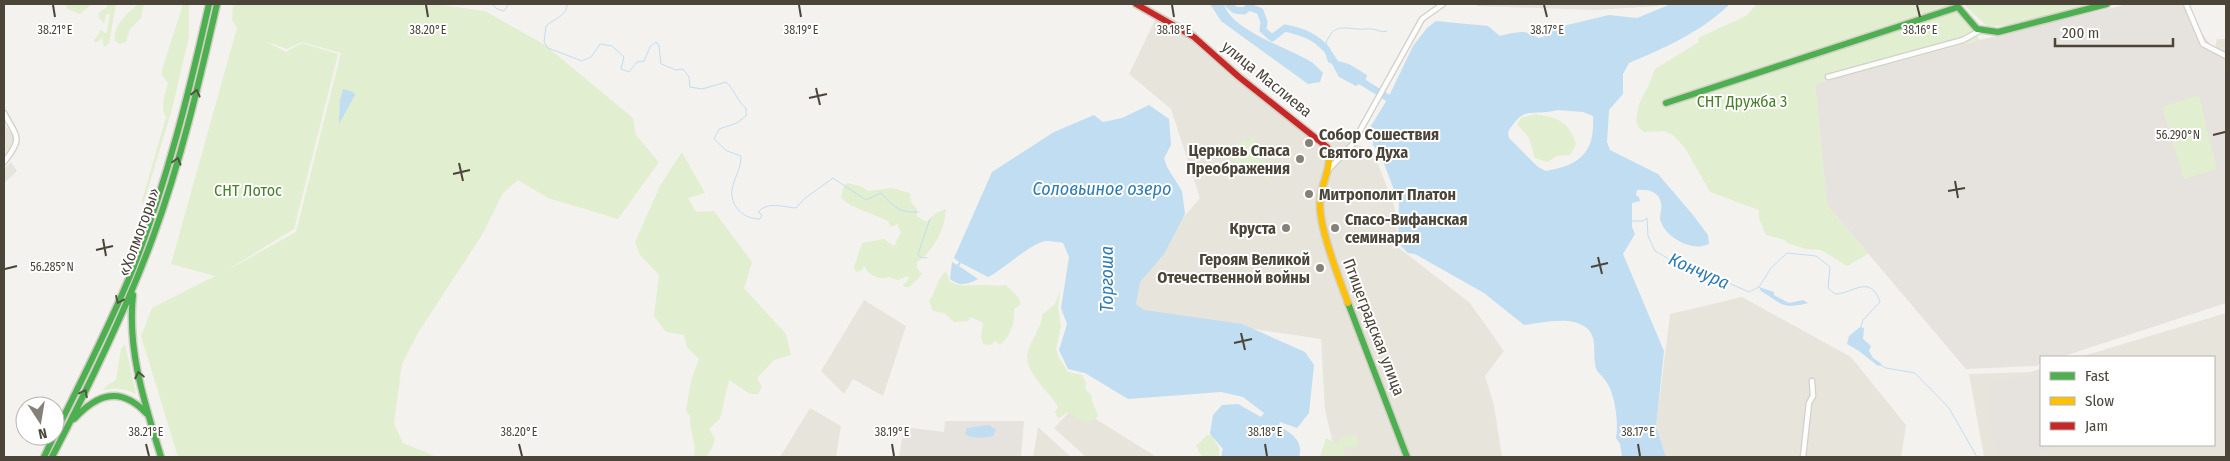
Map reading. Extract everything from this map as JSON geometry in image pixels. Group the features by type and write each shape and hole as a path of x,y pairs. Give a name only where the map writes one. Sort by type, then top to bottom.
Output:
{"main road":[{"name":"«Холмогоры»","path":"65,414 122,293 148,227 180,126 209,4"},
{"name":"«Холмогоры»","path":"65,431 141,269 171,183 187,128 217,4"},
{"name":"улица Маслиева","path":"1136,4 1190,34 1328,147"},
{"path":"1666,103 1958,7 1977,29 1998,32 2107,4"},
{"name":"Птицеградская улица","path":"1328,147 1331,159 1320,207 1341,285 1382,385 1407,457"},
{"path":"141,269 132,299 131,323 138,372 161,457"},
{"path":"65,432 74,419 85,408 102,397 112,395 121,395 131,399 142,408 151,422"}],"street":[{"path":"1328,169 1352,145 1422,19 1443,4"},
{"path":"2186,4 2203,44 2226,56"},
{"path":"1828,77 1963,40 1982,29"},
{"path":"4,113 18,143 4,162"},
{"path":"1802,457 1809,403 1813,396 1812,381"}],"shaded area":[{"path":"1476,4 1659,4 1659,6 1595,10 1477,6"},
{"path":"2128,4 2182,4 2223,63 2226,72 2226,303 2064,356 2040,356 2040,364 2036,366 1966,369 1827,205 1815,84 1980,40"},
{"path":"1159,12 1192,29 1250,80 1326,142 1332,137 1364,147 1378,164 1394,205 1399,248 1470,303 1504,351 1485,376 1494,405 1502,457 1336,457 1325,410 1321,339 1125,310 1138,271 1200,198 1171,109 1129,74"},
{"path":"2217,39 2226,39 2226,99 2212,60"},
{"path":"4,123 16,142 4,156"},
{"path":"11,162 17,171 4,183 4,169"},
{"path":"1742,297 1851,357 1906,425 1901,457 1666,457 1656,427 1670,314"},
{"path":"864,300 906,326 883,396 853,379 844,394 821,371"},
{"path":"2226,313 2226,457 1984,457 1969,374 2030,372 2040,369 2040,446 2215,446 2215,356 2083,356"},
{"path":"2040,374 2040,446 2052,446 2036,457 1996,457 1987,381"},
{"path":"1075,406 1155,457 1086,457 1054,428"},
{"path":"810,408 841,426 836,457 780,457"},
{"path":"945,421 1024,421 1021,457 899,457 904,427 944,432"},
{"path":"1038,427 1071,457 1033,457"}],"green space":[{"path":"65,4 92,4 80,14 68,9"},
{"path":"107,4 116,4 109,43 104,47 102,38 96,43 94,41 101,30 106,34 107,32 110,14 106,14 104,24 98,16 107,7"},
{"path":"138,4 144,4 141,18 130,29 126,42 119,44 115,41 118,25"},
{"path":"183,4 189,4 189,37 172,109 144,202 141,204 166,117 163,105 168,83 162,75 162,70"},
{"name":"СНТ Лотос","path":"233,4 434,4 485,11 545,45 633,118 636,135 659,162 618,219 548,198 518,180 503,193 482,235 419,331 402,364 394,424 403,443 437,457 178,457 141,336 152,308 215,276 171,264 237,28 232,20","holes":["265,41 287,49 302,42 341,53 296,232 224,272 294,229 338,54 302,43 286,52"]},
{"name":"СНТ Дружба 3","path":"1757,4 1951,4 1980,40 1815,84 1827,205 1868,254 1847,266 1821,250 1806,249 1787,243 1785,240 1766,235 1759,218 1759,210 1710,192 1685,148 1673,135 1664,131 1644,132 1639,128 1636,121 1639,104 1655,69 1699,42 1698,38 1746,16"},
{"path":"1963,4 2107,4 2022,25 1987,26"},
{"path":"2199,95 2217,169 2184,179 2162,107"},
{"path":"1535,114 1556,119 1566,125 1576,144 1570,155 1557,156 1547,162 1535,158 1529,138 1517,124 1521,118"},
{"path":"1255,135 1255,141 1250,149 1258,160 1279,166 1268,180 1256,169 1254,175 1249,175 1234,160 1233,156 1237,144 1244,140 1248,142"},
{"path":"682,152 705,193 688,198 696,212 714,211 752,262 744,288 786,334 791,355 774,360 757,378 762,387 758,394 750,394 729,380 720,419 709,429 715,439 706,457 694,457 690,416 686,411 691,381 699,359 687,347 684,335 666,332 654,316 659,275 640,255 635,242 661,184"},
{"path":"847,183 860,186 868,191 892,188 910,193 911,202 917,209 917,216 926,222 936,213 946,209 938,239 917,262 917,268 922,274 910,287 904,287 903,285 908,280 908,276 898,280 889,277 878,278 868,272 864,266 861,271 856,272 854,267 862,243 884,239 894,246 901,232 898,224 890,227 888,221 850,205 841,198 842,190"},
{"path":"946,271 950,282 954,284 1006,285 1018,297 1021,304 1014,309 1011,329 1007,338 1000,345 995,341 991,345 983,344 981,337 983,323 971,317 968,321 954,322 944,313 933,311 929,301"},
{"path":"1060,291 1058,307 1061,327 1056,349 1059,358 1068,372 1082,375 1086,383 1085,389 1092,396 1092,402 1098,417 1089,421 1068,412 1058,419 1055,412 1058,407 1033,374 1027,359 1028,351 1042,315 1055,304"},
{"path":"125,344 136,394 120,389 103,390 116,380 121,349"},
{"path":"1207,435 1212,436 1219,448 1219,457 1202,457 1196,446"},
{"path":"1352,435 1357,437 1359,443 1355,448 1344,447 1345,457 1320,457 1326,438 1338,445 1341,438"}],"water":[{"path":"1210,4 1224,4 1237,22 1248,30 1312,63 1323,73 1320,82 1308,84 1221,21"},
{"path":"1671,4 1728,4 1706,24 1693,32 1668,46 1629,63 1623,74 1623,94 1609,110 1607,142 1610,150 1658,174 1708,235 1709,244 1703,246 1689,245 1675,239 1661,222 1661,205 1658,196 1645,190 1637,190 1636,195 1640,201 1632,203 1632,227 1635,234 1623,254 1664,351 1656,427 1666,457 1622,457 1620,444 1616,438 1614,400 1608,385 1596,368 1592,334 1584,326 1570,321 1524,325 1484,293 1415,254 1408,253 1401,246 1398,237 1399,203 1380,153 1373,145 1371,126 1388,98 1413,46 1427,28 1436,21 1488,26 1500,36 1524,32 1538,38 1543,37 1550,29 1609,15 1637,18","holes":["1558,110 1583,112 1593,116 1591,139 1583,155 1568,165 1546,171 1538,167 1509,138 1508,132 1514,123 1529,113"]},
{"path":"1326,43 1338,61 1349,64 1367,75 1366,79 1356,86 1339,77 1332,64 1328,62 1322,44"},
{"path":"343,89 353,92 355,95 339,124 340,100"},
{"name":"Соловьиное озеро","path":"1149,105 1169,119 1171,145 1164,158 1167,167 1182,191 1185,214 1164,254 1140,282 1136,304 1144,310 1242,324 1305,352 1314,365 1309,413 1297,428 1280,422 1279,425 1298,442 1300,446 1299,457 1221,457 1223,449 1210,434 1213,415 1222,405 1238,404 1261,417 1264,413 1243,397 1221,392 1128,399 1085,373 1068,369 1059,350 1067,324 1061,308 1069,257 1063,243 1041,242 988,277 961,263 959,266 978,279 964,284 953,282 950,279 952,262 957,265 959,262 954,258 992,172 1054,132 1094,115 1103,122 1122,118"},
{"path":"1759,287 1774,292 1774,295 1789,303 1803,300 1808,303 1793,306 1783,304 1761,291"},
{"path":"1860,327 1864,328 1863,339 1871,346 1869,351 1873,358 1882,364 1878,366 1847,344 1849,336"},
{"path":"989,425 996,430 993,436 982,438 965,434 967,428"}],"waterway":[{"name":"Торгоша","path":"492,4 497,9 504,11 509,4"},
{"name":"Торгоша","path":"567,4 563,14 546,26 544,42 548,48 582,61 591,57 600,44 612,46 624,57 621,69 629,72 637,62 644,61 650,47 656,42 659,46 661,64 676,70 683,69 689,77 690,87 702,89 726,82 729,85 746,108 746,116 737,123 719,129 714,139 727,151 741,156 732,196 733,202 739,211 749,217 760,219 762,215 758,212 771,206 796,208 804,199 833,178 866,200 881,193 897,208 919,212"},
{"name":"Кончура","path":"1228,4 1235,10 1244,11 1249,7 1260,11 1264,22 1263,30 1272,38 1285,28 1308,35 1327,50"},
{"path":"1326,43 1331,33 1341,28 1387,31"},
{"name":"Кончура","path":"1356,78 1388,98"},
{"name":"Кончура","path":"1632,221 1643,221 1647,218 1648,236 1655,251 1690,271 1713,276 1749,292 1759,287 1771,268 1787,253 1816,256 1830,267 1828,288 1835,294 1860,287 1866,287 1876,293 1880,302 1863,320 1861,327"},
{"name":"Торгоша","path":"927,258 920,257 918,254 930,219"},
{"name":"Кончура","path":"1880,365 1886,368 1915,373 1949,408 1977,457"}],"traffic: fast":[{"path":"65,414 116,309 146,234 176,137 209,4"},
{"path":"52,457 106,349 153,237 181,151 217,4"},
{"path":"1666,103 1958,7 1977,29 1998,32 2107,4"},
{"path":"133,295 132,316 135,357 161,457"},
{"path":"1348,303 1407,457"},
{"path":"74,419 92,403 110,396 128,399 147,414"},
{"path":"44,457 49,446"}],"traffic: slow":[{"path":"1327,147 1329,162 1321,196 1321,213 1330,253 1348,303"}],"traffic: jam":[{"path":"1136,4 1194,37 1239,77 1327,147"}],"place":[{"name":"Собор Сошествия Святого Духа","path":"1309,143"},
{"name":"Церковь Спаса Преображения","path":"1300,159"},
{"name":"Митрополит Платон","path":"1309,194"},
{"name":"Круста","path":"1286,228"},
{"name":"Спасо-Вифанская семинария","path":"1335,228"},
{"name":"Героям Великой Отечественной войны","path":"1320,268"}]}
